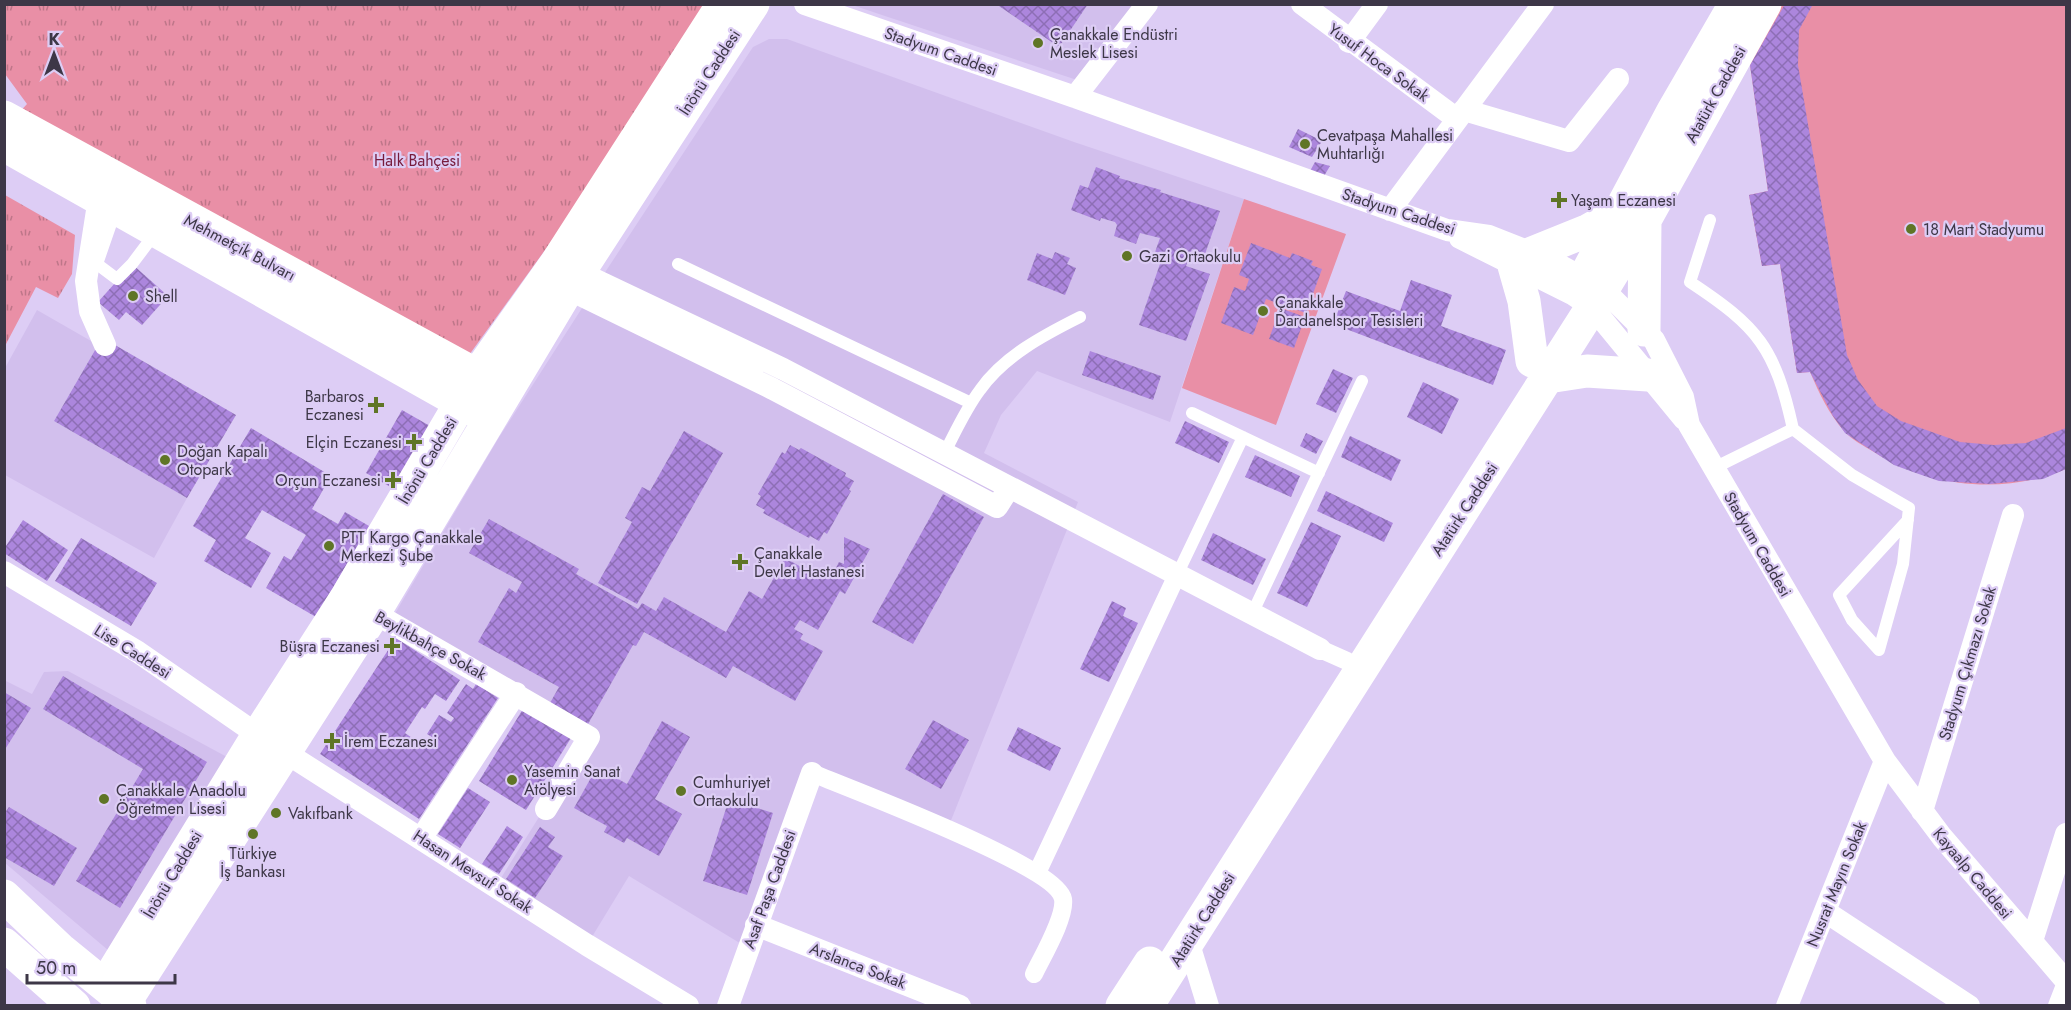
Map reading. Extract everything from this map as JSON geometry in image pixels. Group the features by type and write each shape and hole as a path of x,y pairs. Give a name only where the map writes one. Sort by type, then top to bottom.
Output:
{"main road":[{"name":"İnönü Caddesi","path":"271,743 374,613 506,392 562,275 723,4"},
{"name":"İnönü Caddesi","path":"114,1001 271,743 346,598 469,389 562,275 753,4"},
{"name":"Atatürk Caddesi","path":"1633,216 1673,111 1735,4"},
{"name":"Atatürk Caddesi","path":"1148,1005 1765,4"},
{"name":"Mehmetçik Bulvarı","path":"4,117 156,231 469,389"},
{"name":"Mehmetçik Bulvarı","path":"4,145 104,190 469,389"},
{"path":"1644,330 1633,216 1589,230 1523,259 1524,301 1540,369 1648,375"},
{"name":"Atatürk Caddesi","path":"1122,1005 1334,655 1540,369"},
{"path":"469,389 506,392"},
{"path":"469,389 490,420"},
{"path":"4,896 114,1001"},
{"path":"4,944 74,1005"}],"street":[{"name":"Stadyum Caddesi","path":"805,4 1075,97 1447,230 1489,236 1523,259 1588,292 1644,330 1654,340 1683,397 1689,425 1884,761"},
{"path":"1075,97 1147,4"},
{"name":"Yusuf Hoca Sokak","path":"1302,4 1349,42 1461,115 1569,141 1618,79"},
{"path":"1349,42 1377,4"},
{"path":"1390,210 1543,4"},
{"path":"104,190 86,281 90,311 105,345"},
{"path":"562,275 783,369 1334,655"},
{"path":"562,275 997,507 1009,488"},
{"path":"1588,292 1648,375 1689,425"},
{"name":"Stadyum Çıkmazı Sokak","path":"1922,811 2013,515"},
{"name":"Lise Caddesi","path":"4,572 138,652 271,743"},
{"path":"1037,873 1177,575"},
{"name":"Beylikbahçe Sokak","path":"346,598 590,737 546,809"},
{"path":"422,837 516,693"},
{"name":"Hasan Mevsuf Sokak","path":"271,743 422,837 587,945 688,1005"},
{"name":"Kayaalp Caddesi","path":"1884,761 1922,811 2067,981"},
{"name":"Nusrat Mayın Sokak","path":"1788,1005 1884,761"},
{"path":"812,773 948,828 1037,873 1061,891 1064,900 1059,920 1034,975"},
{"name":"Asaf Paşa Caddesi","path":"728,1005 812,773"},
{"path":"2032,941 2067,834"},
{"path":"1826,912 1969,1005"},
{"name":"Arslanca Sokak","path":"756,925 960,1005"},
{"path":"1188,941 1208,1005"},
{"path":"2059,1005 2067,988"}],"lane":[{"path":"104,190 97,264 117,279 132,264 156,231"},
{"path":"1710,220 1690,282 1749,326 1765,348 1784,391 1793,429 1852,475 1909,508 1908,520 1903,564 1879,650 1852,620 1839,595 1908,520"},
{"path":"678,264 971,403"},
{"path":"944,454 971,403 995,373 1045,335 1080,317"},
{"path":"1252,614 1362,381"},
{"path":"1192,414 1319,473"},
{"path":"1714,468 1793,429"},
{"path":"1177,575 1243,437"}],"shaded area":[{"name":"Çanakkale Endüstri Meslek Lisesi","path":"852,5 1139,5 1080,81"},
{"path":"769,39 787,39 1074,142 1244,199 1170,422 1037,371 1001,415 984,453 1078,502 948,828 812,773 748,948 629,876 587,945 496,886 589,737 390,622 498,439 600,280 753,47"},
{"path":"37,310 98,345 54,421 187,498 154,558 5,475 5,368"},
{"name":"Çanakkale Anadolu Öğretmen Lisesi","path":"68,671 227,757 115,956 5,863 4,680 32,694 44,672"}],"green space":[{"name":"Halk Bahçesi","path":"701,4 711,13 590,188 464,362 14,118 27,104 5,74 5,5"},
{"name":"18 Mart Stadyumu","path":"1779,5 2066,5 2066,469 2042,477 1993,485 1943,480 1919,473 1896,464 1851,437 1829,410 1810,372 1797,373 1780,264 1762,266 1749,195 1768,191 1750,65 1742,62"},
{"path":"5,195 75,235 72,274 58,298 36,287 5,346"},
{"name":"Çanakkale Dardanelspor Tesisleri","path":"1244,199 1346,234 1276,425 1182,388"}],"building":[{"path":"996,4 1088,4 1059,47"},
{"path":"1785,4 1813,4 1799,30 1798,65 1847,355 1858,380 1877,406 1901,421 1960,442 1994,445 2026,443 2066,428 2066,469 2043,479 1990,484 1939,481 1913,472 1894,465 1845,433 1833,416 1810,372 1797,373 1780,264 1762,266 1749,195 1768,191 1750,65"},
{"name":"Cevatpaşa Mahallesi Muhtarlığı","path":"1298,129 1322,141 1312,157 1289,147"},
{"path":"1315,162 1330,166 1324,176 1310,171"},
{"path":"1096,167 1120,176 1119,178 1220,211 1205,254 1192,249 1186,266 1210,274 1186,341 1139,325 1162,258 1154,255 1160,238 1140,233 1136,244 1114,236 1117,225 1115,222 1101,218 1100,221 1071,210 1080,185 1088,188"},
{"path":"1251,243 1290,258 1292,253 1313,261 1311,265 1322,269 1306,313 1266,299 1253,335 1221,323 1234,287 1245,291 1249,279 1239,275"},
{"path":"1055,252 1070,258 1067,264 1076,268 1065,295 1027,280 1037,253 1052,259"},
{"path":"132,264 168,296 142,325 126,312 119,320 98,302"},
{"path":"1411,280 1452,295 1441,326 1506,350 1493,385 1333,324 1346,291 1400,311"},
{"path":"1280,308 1305,317 1294,348 1269,339"},
{"name":"Doğan Kapalı Otopark","path":"98,345 115,345 236,415 187,498 54,421"},
{"path":"1090,351 1161,376 1153,400 1082,375"},
{"path":"1333,369 1353,378 1336,413 1316,404"},
{"path":"1423,382 1459,399 1442,434 1407,417"},
{"path":"402,410 430,426 394,489 366,473"},
{"path":"1185,421 1229,442 1219,463 1175,443"},
{"path":"251,428 331,476 312,509 338,524 345,512 369,526 316,617 266,588 284,556 291,560 306,535 262,510 245,538 271,553 251,588 204,561 216,540 193,526"},
{"path":"684,431 723,453 637,604 598,583 632,522 625,518 642,487 650,491"},
{"path":"1306,433 1323,441 1316,454 1300,446"},
{"path":"1350,436 1401,460 1391,481 1341,457"},
{"path":"790,445 799,450 801,448 846,473 845,476 854,481 849,490 851,491 827,534 824,532 819,541 763,513 765,510 756,505 761,496 758,494 782,452 785,454"},
{"path":"1255,455 1300,476 1291,497 1245,477"},
{"path":"1326,491 1393,523 1384,542 1317,511"},
{"path":"943,494 984,517 913,644 872,622"},
{"path":"489,519 579,569 576,574 638,609 642,603 656,611 664,597 726,632 749,591 762,599 785,558 812,573 814,568 831,577 839,562 844,564 844,537 870,549 845,594 840,591 818,630 800,620 794,629 803,634 800,639 823,651 795,701 733,666 726,678 644,632 636,646 633,645 588,724 550,703 559,687 478,642 509,588 516,593 522,582 469,553"},
{"path":"23,520 68,550 47,581 4,553 4,549"},
{"path":"1311,522 1341,536 1307,607 1277,593"},
{"path":"1213,533 1266,559 1253,585 1201,560"},
{"path":"81,538 157,583 131,626 55,581"},
{"path":"1112,601 1126,608 1123,616 1138,623 1109,682 1080,669"},
{"path":"396,638 460,680 446,701 435,694 425,709 422,707 405,733 428,749 435,739 427,734 439,715 451,722 454,718 447,713 466,684 473,689 476,684 498,698 419,819 320,754"},
{"path":"63,676 207,762 120,908 76,881 143,769 43,709"},
{"path":"4,692 31,708 4,751"},
{"path":"523,709 571,738 526,810 479,781"},
{"path":"933,720 969,740 941,789 905,769"},
{"path":"662,721 690,737 655,799 682,814 659,856 627,838 624,843 604,832 607,826 574,808 597,767 627,784"},
{"path":"1018,727 1061,748 1050,771 1007,750"},
{"path":"468,788 490,802 460,848 438,834"},
{"path":"729,799 773,813 747,895 703,881"},
{"path":"9,807 77,848 54,886 4,857 4,814"},
{"path":"507,826 523,837 499,874 482,864"},
{"path":"540,827 555,837 548,847 563,856 535,898 506,879"}],"place":[{"name":"Çanakkale Endüstri Meslek Lisesi","path":"1038,43"},
{"name":"Cevatpaşa Mahallesi Muhtarlığı","path":"1305,144"},
{"name":"Yaşam Eczanesi","path":"1559,200"},
{"name":"18 Mart Stadyumu","path":"1911,229"},
{"name":"Gazi Ortaokulu","path":"1127,256"},
{"name":"Shell","path":"133,296"},
{"name":"Çanakkale Dardanelspor Tesisleri","path":"1263,311"},
{"name":"Barbaros Eczanesi","path":"376,405"},
{"name":"Elçin Eczanesi","path":"414,442"},
{"name":"Doğan Kapalı Otopark","path":"165,460"},
{"name":"Orçun Eczanesi","path":"393,480"},
{"name":"PTT Kargo Çanakkale Merkezi Şube","path":"329,546"},
{"name":"Çanakkale Devlet Hastanesi","path":"740,562"},
{"name":"Büşra Eczanesi","path":"392,646"},
{"name":"İrem Eczanesi","path":"332,741"},
{"name":"Yasemin Sanat Atölyesi","path":"512,780"},
{"name":"Cumhuriyet Ortaokulu","path":"681,791"},
{"name":"Çanakkale Anadolu Öğretmen Lisesi","path":"104,799"},
{"name":"Vakıfbank","path":"276,813"},
{"name":"Türkiye İş Bankası","path":"253,834"}]}
